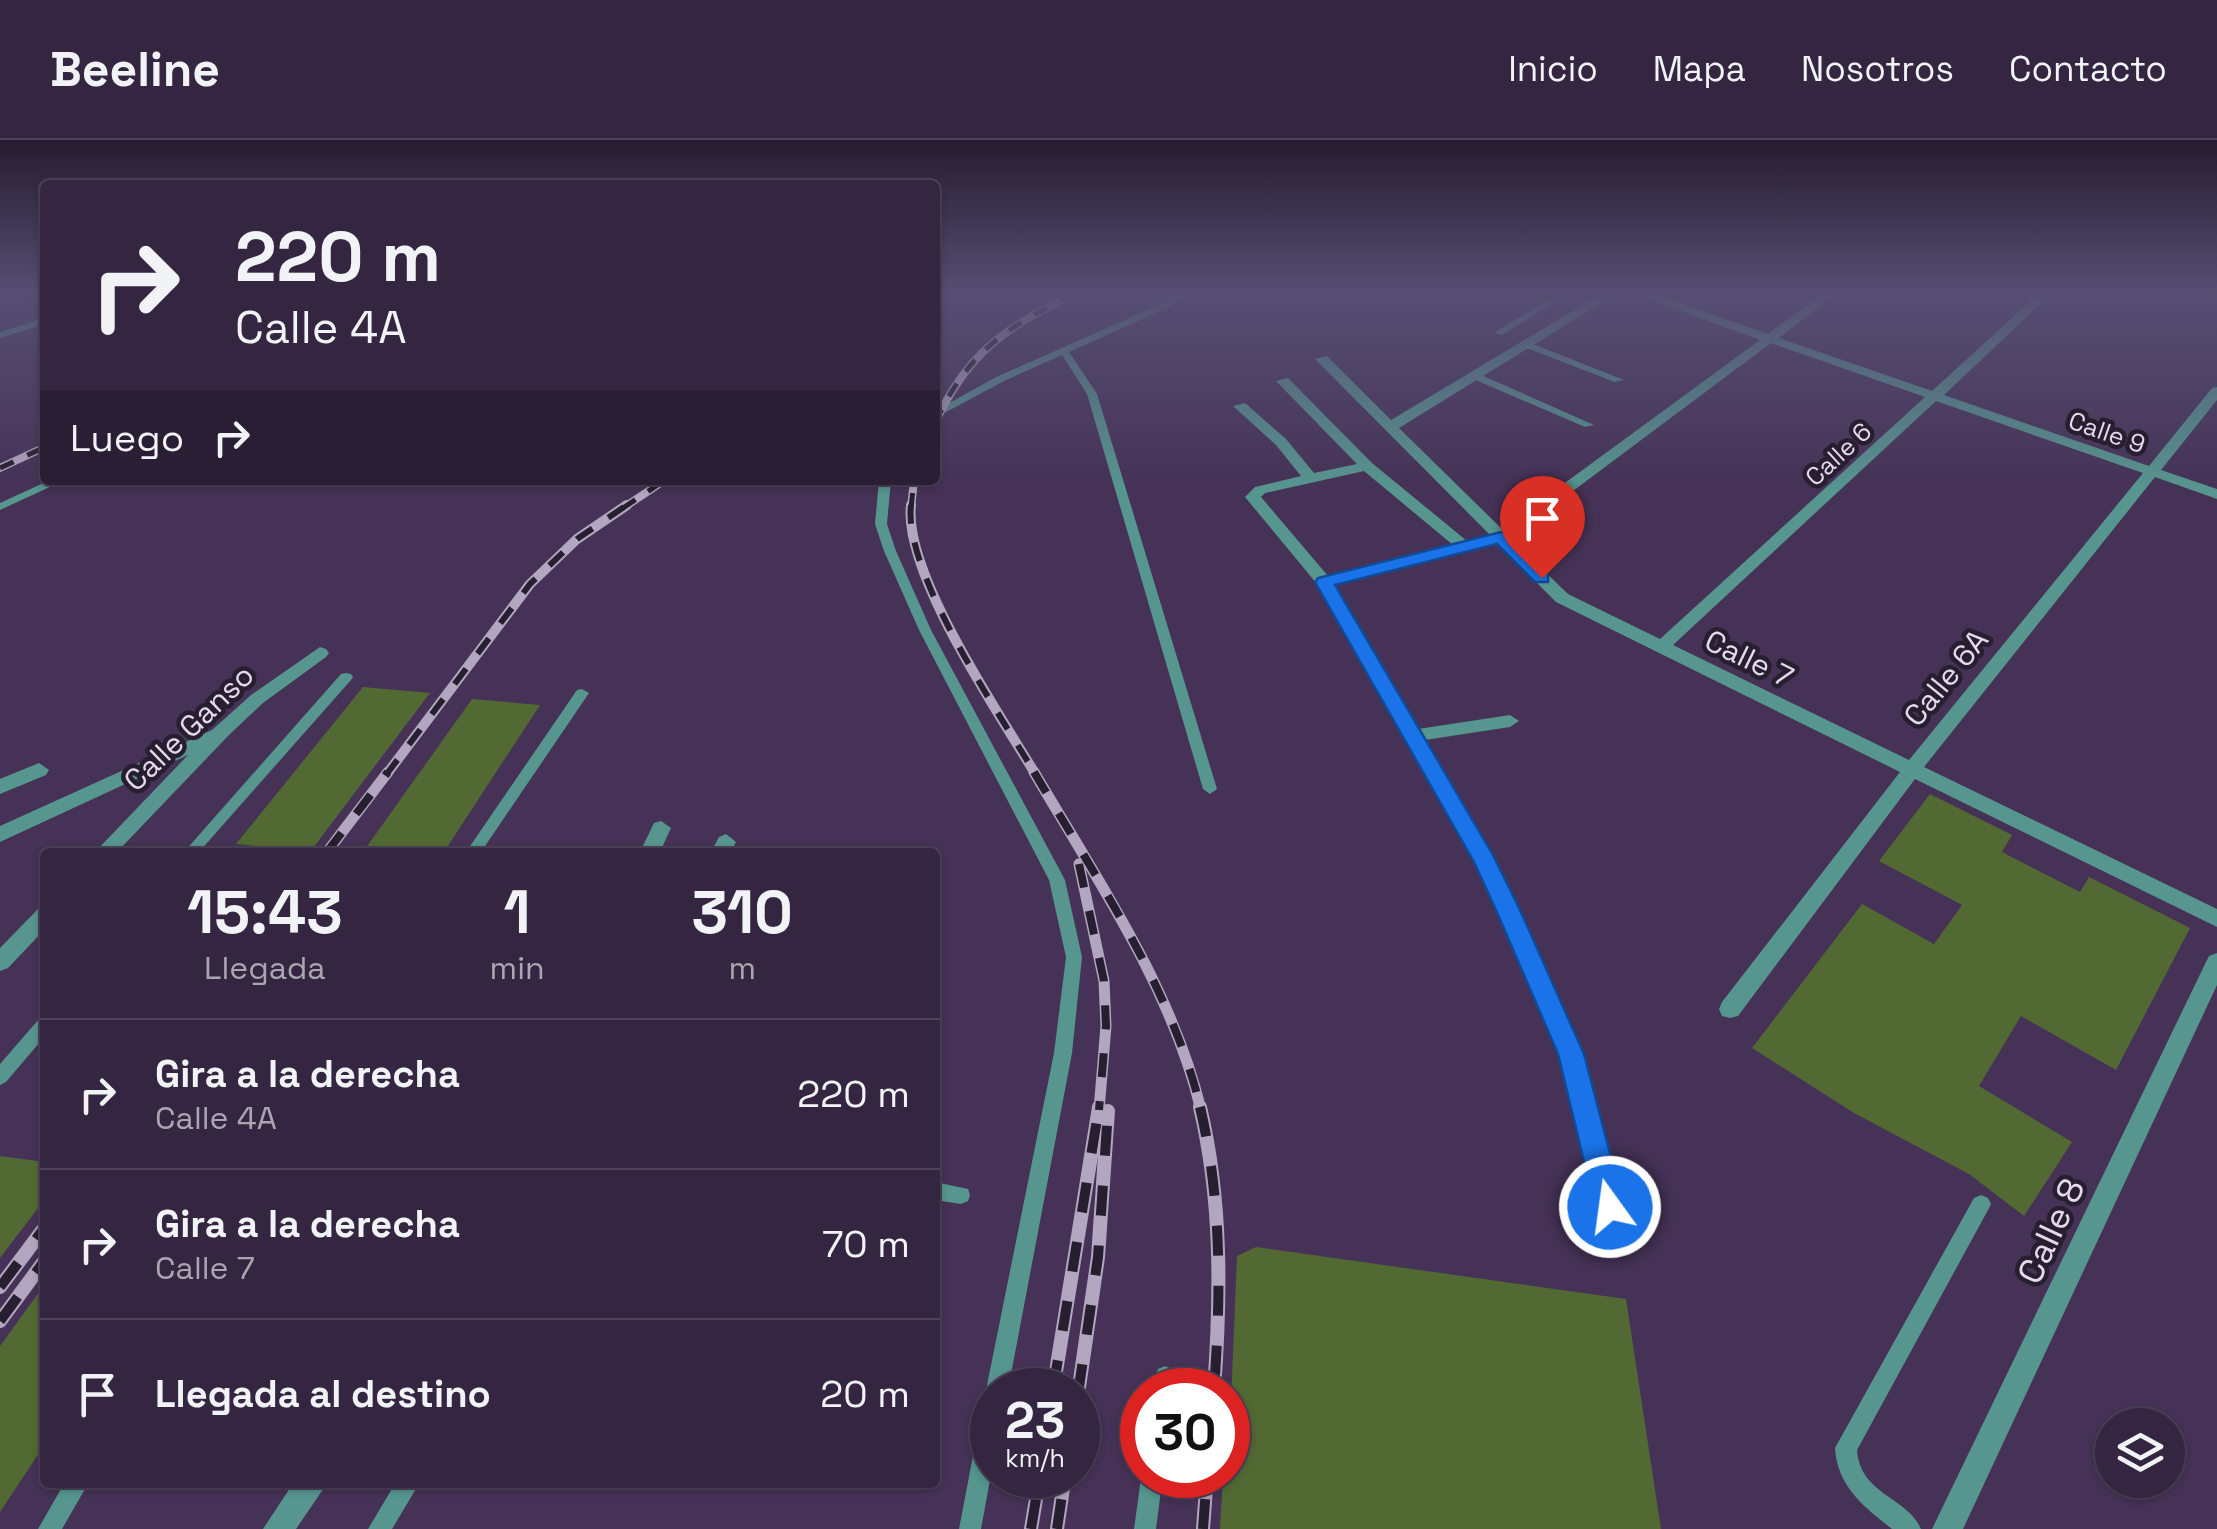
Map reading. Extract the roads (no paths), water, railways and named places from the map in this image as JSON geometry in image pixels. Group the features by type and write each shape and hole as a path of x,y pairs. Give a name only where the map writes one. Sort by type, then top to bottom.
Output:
{"street":[{"name":"Calle 7","path":"1323,359 1562,598 2217,919"},
{"path":"1390,427 1504,359"},
{"path":"1324,582 1501,537 1743,359"},
{"name":"Calle 9","path":"1827,359 2217,494"},
{"name":"Calle 6","path":"1661,647 1974,359"},
{"path":"1283,381 1367,466 1464,546"},
{"name":"Calle 6A","path":"1730,1009 1912,769 2217,391"},
{"path":"1240,406 1281,442 1312,480"},
{"path":"1367,466 1260,490 1253,497 1324,582 1485,861 1571,1054 1610,1207"},
{"name":"Calle Ganso","path":"109,848 222,730 320,653"},
{"path":"1411,736 1510,720"},
{"path":"0,835 222,730"},
{"path":"0,787 40,770"},
{"path":"652,848 661,828"},
{"path":"0,962 40,920"},
{"name":"Calle 8","path":"1947,1529 2217,962"},
{"path":"278,1529 309,1488"}],"lane":[{"path":"940,412 1047,359"},
{"path":"1069,359 1092,394 1210,789"},
{"path":"1563,359 1619,380"},
{"path":"1475,376 1589,425"},
{"path":"0,507 48,485"},
{"path":"885,485 881,524 890,551 925,630 1057,880 1074,957 1062,1053 1001,1368"},
{"path":"195,848 346,677"},
{"path":"476,848 582,692"},
{"path":"0,1077 40,1030"},
{"path":"940,1191 961,1195"},
{"path":"1910,1529 1855,1482 1848,1471 1846,1448 1981,1204"},
{"path":"49,1529 74,1488"},
{"path":"379,1529 406,1488"},
{"path":"970,1529 976,1498"},
{"path":"1145,1529 1149,1498"}],"railway":[{"path":"940,413 976,359"},
{"path":"0,468 40,449"},
{"path":"623,508 658,485"},
{"path":"911,507 913,485"},
{"path":"386,775 530,584 577,539 627,505"},
{"path":"911,507 913,534 937,604 1036,775"},
{"path":"330,848 388,772"},
{"path":"1034,772 1152,977 1188,1065 1201,1110"},
{"path":"1079,864 1104,981 1106,1026 1099,1110"},
{"path":"1057,1368 1099,1107"},
{"path":"1200,1107 1216,1212 1215,1368"},
{"path":"1082,1368 1098,1257 1108,1111"},
{"path":"0,1287 40,1234"},
{"path":"0,1321 40,1267"},
{"path":"1031,1529 1036,1498"},
{"path":"1057,1529 1062,1498"},
{"path":"1203,1529 1205,1498"}]}
